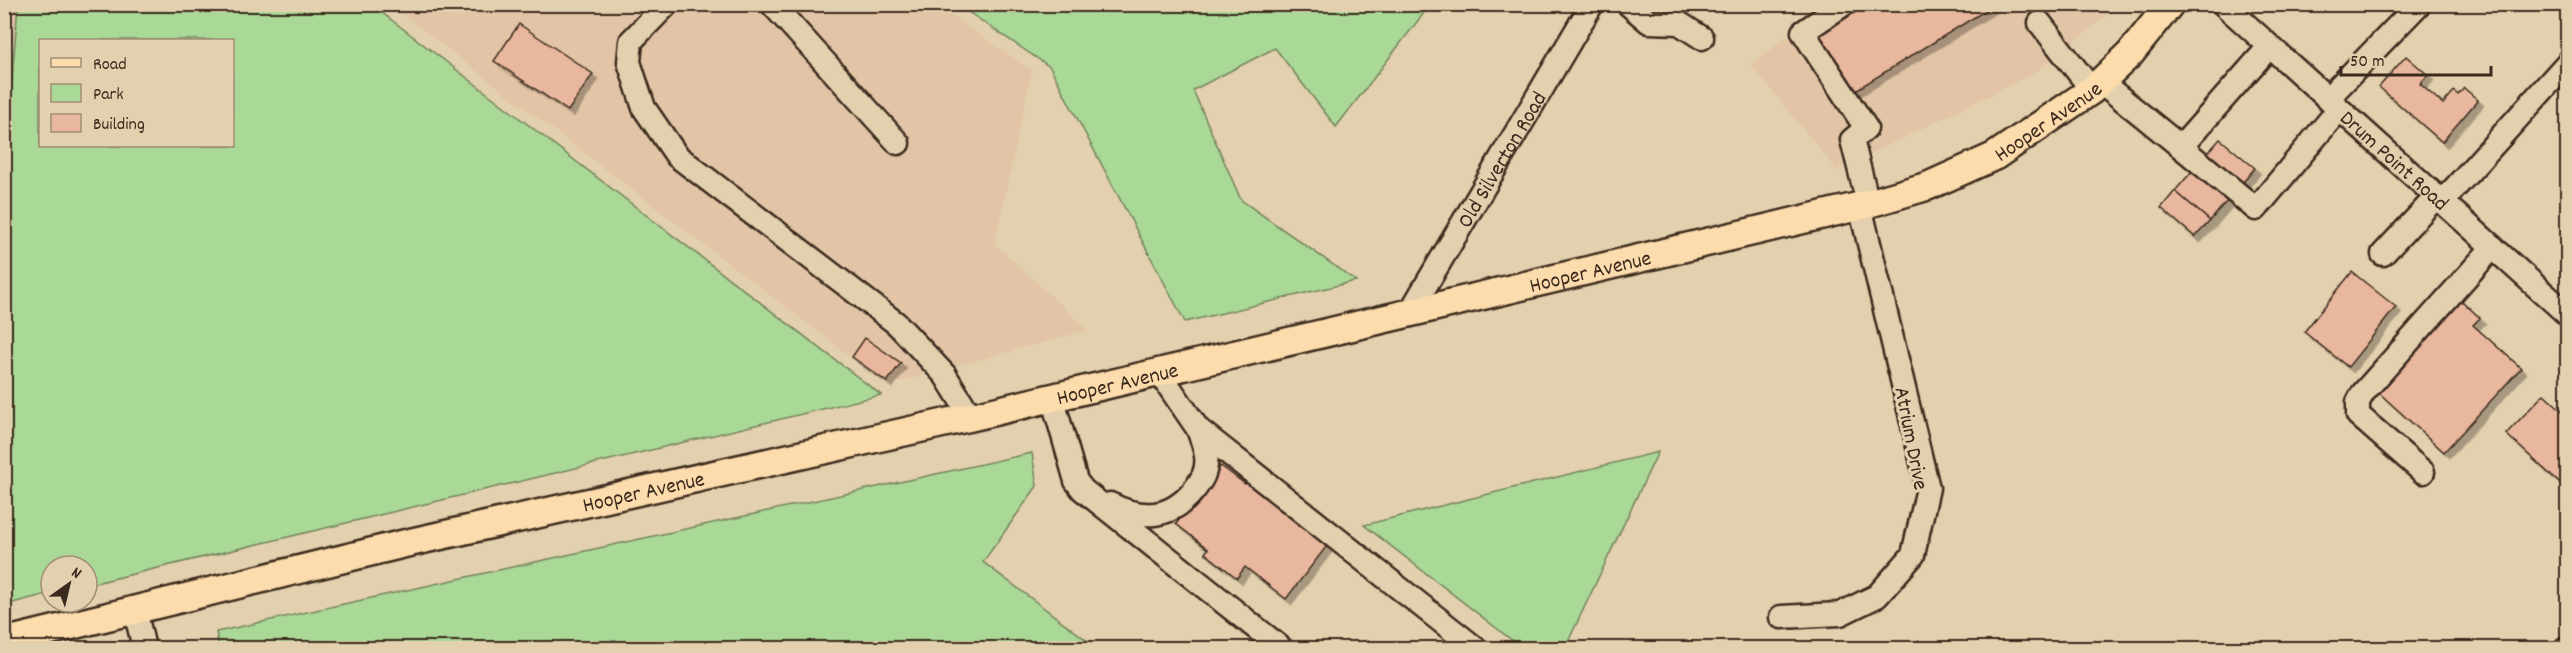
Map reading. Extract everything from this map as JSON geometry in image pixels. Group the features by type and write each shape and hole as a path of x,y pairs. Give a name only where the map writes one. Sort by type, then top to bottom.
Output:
{"main road":[{"name":"Hooper Avenue","path":"4,642 403,544 971,417 1864,205 1928,186 1995,156 2096,86 2130,54 2170,4"}],"street":[{"path":"667,4 631,41 629,62 644,108 676,156 896,323 945,375 971,417"},
{"path":"772,4 898,143"},
{"name":"Old Silverton Road","path":"1409,314 1592,4"},
{"path":"1628,4 1649,22 1679,23 1702,39"},
{"name":"Atrium Drive","path":"1781,617 1840,614 1877,596 1913,555 1928,488 1864,205 1852,140 1866,128 1803,32 1844,4"},
{"name":"Drum Point Road","path":"2223,4 2568,315"},
{"path":"2040,22 2096,86 2181,147 2256,208 2333,104 2414,11"},
{"path":"2181,147 2269,47"},
{"path":"2383,254 2440,199 2568,62"},
{"path":"2423,472 2358,415 2358,402 2362,393 2493,247"},
{"path":"1159,372 1198,429 1475,648"},
{"path":"1052,398 1076,481 1083,490 1281,648"},
{"path":"1083,490 1113,506 1142,514 1155,514 1183,504 1204,478 1206,457 1198,429"},
{"path":"135,610 144,648"}],"shaded area":[{"path":"4,5 18,5 5,177 4,177"},
{"path":"390,5 936,5 1032,70 995,244 1088,330 888,385"},
{"path":"1827,5 2120,5 2033,74 1837,170 1751,65"}],"green space":[{"path":"18,5 372,5 881,395 99,582 99,554 39,554 39,596 5,605 4,177"},
{"path":"958,5 1430,5 1336,127 1275,48 1193,90 1241,200 1356,281 1185,322 1050,67"},
{"path":"1658,452 1565,648 1522,648 1364,525"},
{"path":"1032,453 1037,486 983,562 1097,648 219,648 216,632"}],"building":[{"path":"1869,4 1996,4 1851,93 1816,36"},
{"path":"519,24 593,74 568,111 494,61"},
{"path":"2406,56 2428,75 2420,84 2443,104 2454,91 2458,95 2464,88 2478,100 2442,142 2379,87"},
{"path":"2220,139 2255,168 2210,221 2175,191"},
{"path":"2175,191 2210,221 2195,237 2161,208"},
{"path":"2352,272 2396,307 2348,367 2304,332"},
{"path":"2462,301 2480,318 2473,325 2521,368 2444,452 2378,392"},
{"path":"865,338 901,363 887,382 852,357"},
{"path":"2544,394 2568,416 2568,491 2506,434"},
{"path":"1221,466 1245,484 1252,476 1333,538 1286,599 1245,567 1237,578 1205,553 1208,549 1176,524"}]}
